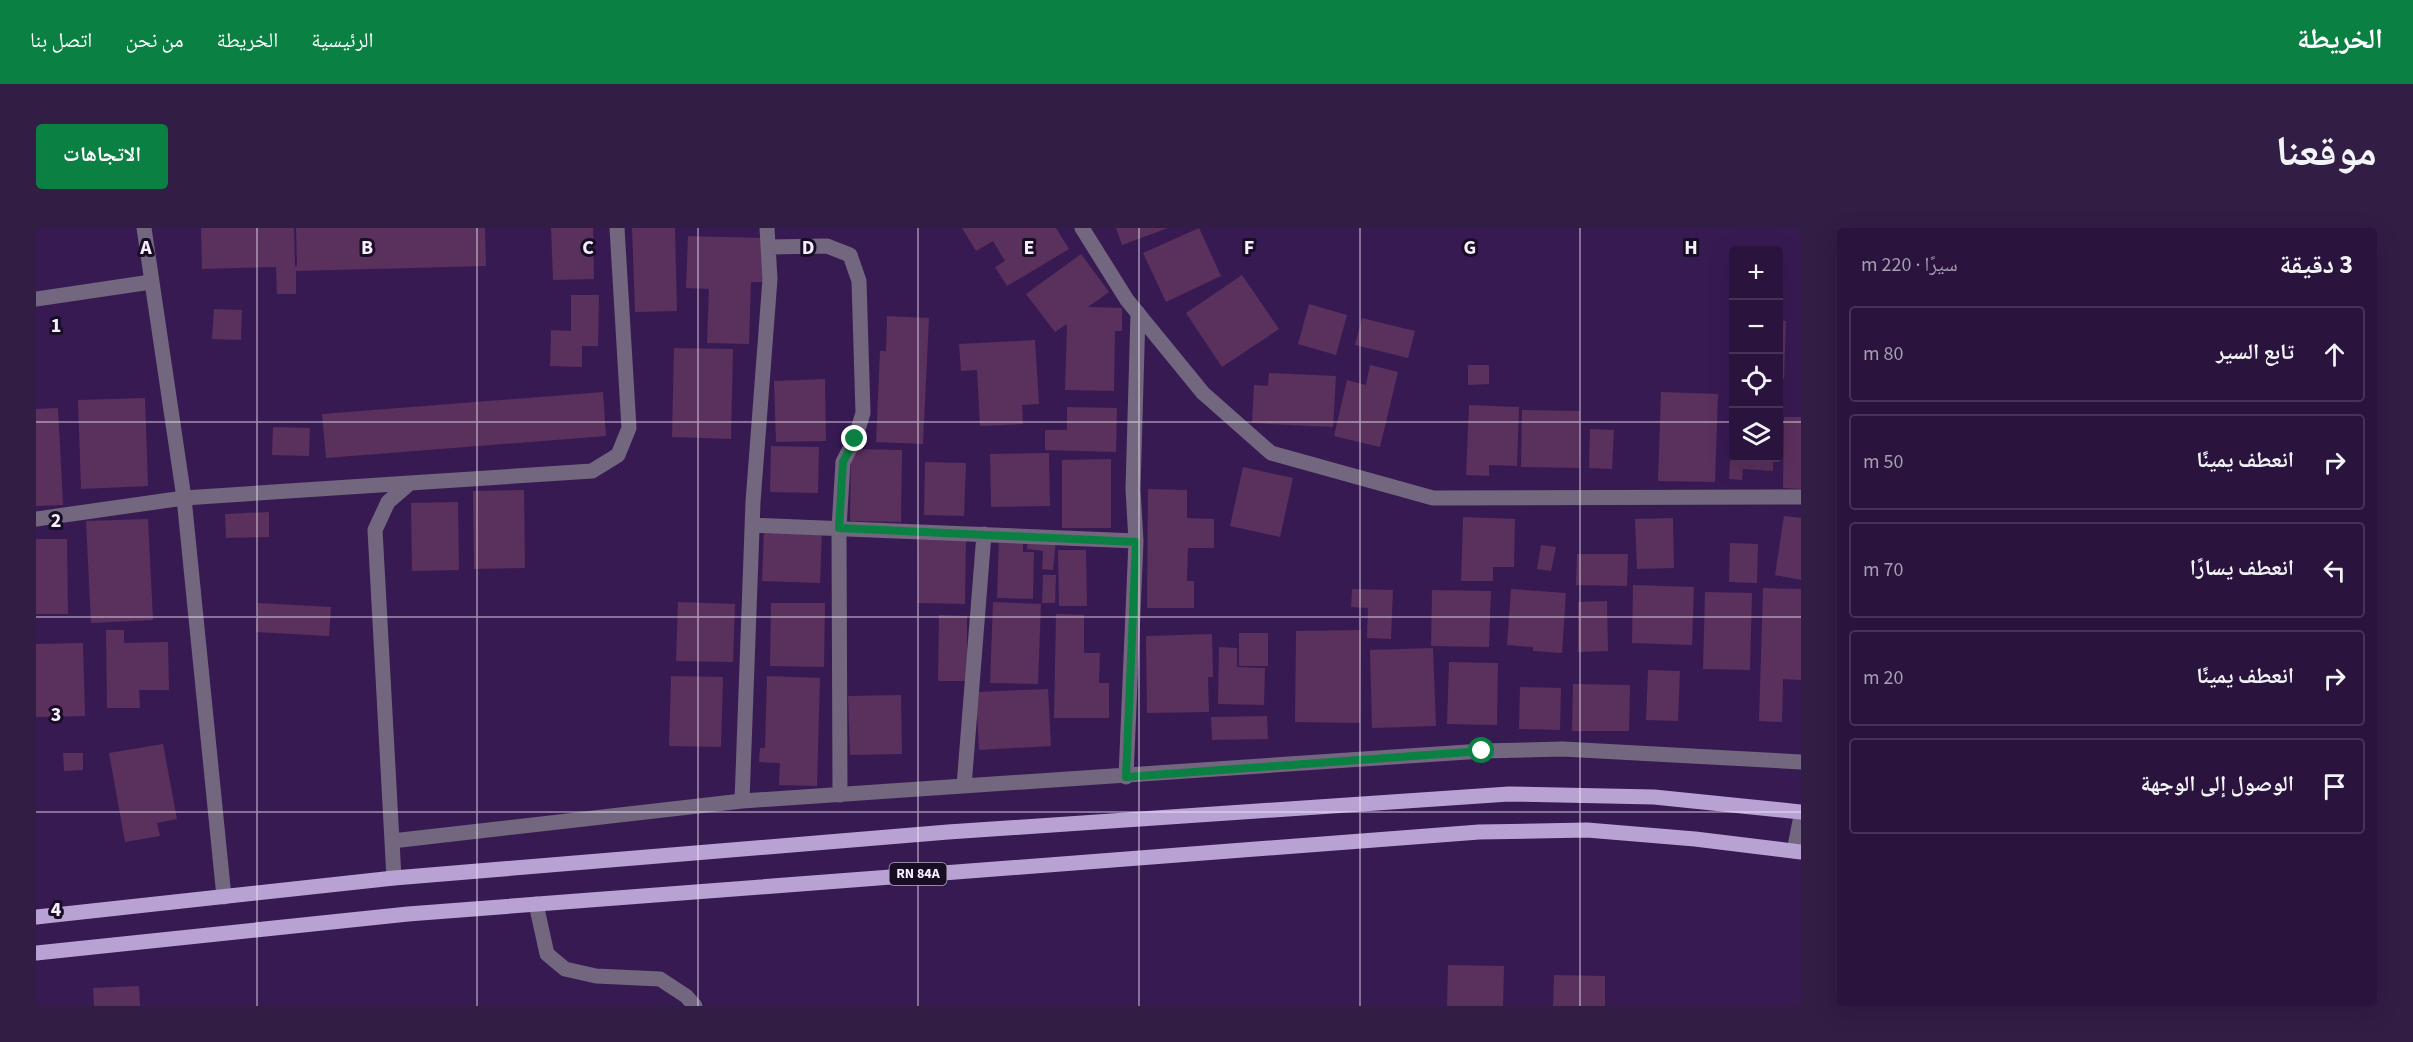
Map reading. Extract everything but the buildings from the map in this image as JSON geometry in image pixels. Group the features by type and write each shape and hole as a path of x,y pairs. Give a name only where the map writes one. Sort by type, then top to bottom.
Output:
{"main road":[{"path":"36,917 394,878 956,831 1509,794 1654,797 1801,814"},
{"name":"RN 84A","path":"36,953 408,914 1479,832 1587,830 1797,851"}],"street":[{"path":"144,228 184,498 224,897"},
{"path":"36,519 184,498 592,471 618,455 629,428 617,228"},
{"path":"742,801 752,525 770,279 767,228"},
{"path":"1082,228 1127,300 1203,393 1271,453 1433,498 1801,497"},
{"path":"768,247 826,246 850,255 859,281 862,412 855,439 843,462 839,528 840,795"},
{"path":"36,298 151,282"},
{"path":"1126,777 1136,542 1133,489 1138,313"},
{"path":"394,878 375,530 388,502 410,483"},
{"path":"752,525 1136,542"},
{"path":"964,786 984,534"},
{"path":"392,841 742,801 1126,777 1482,751 1551,749 1801,762"},
{"path":"1797,851 1801,814"},
{"path":"536,904 547,954 565,969 596,976 660,979 686,996 695,1006"}],"route":[{"path":"855,439 843,462 839,528 1136,542 1126,777 1482,751"}]}
